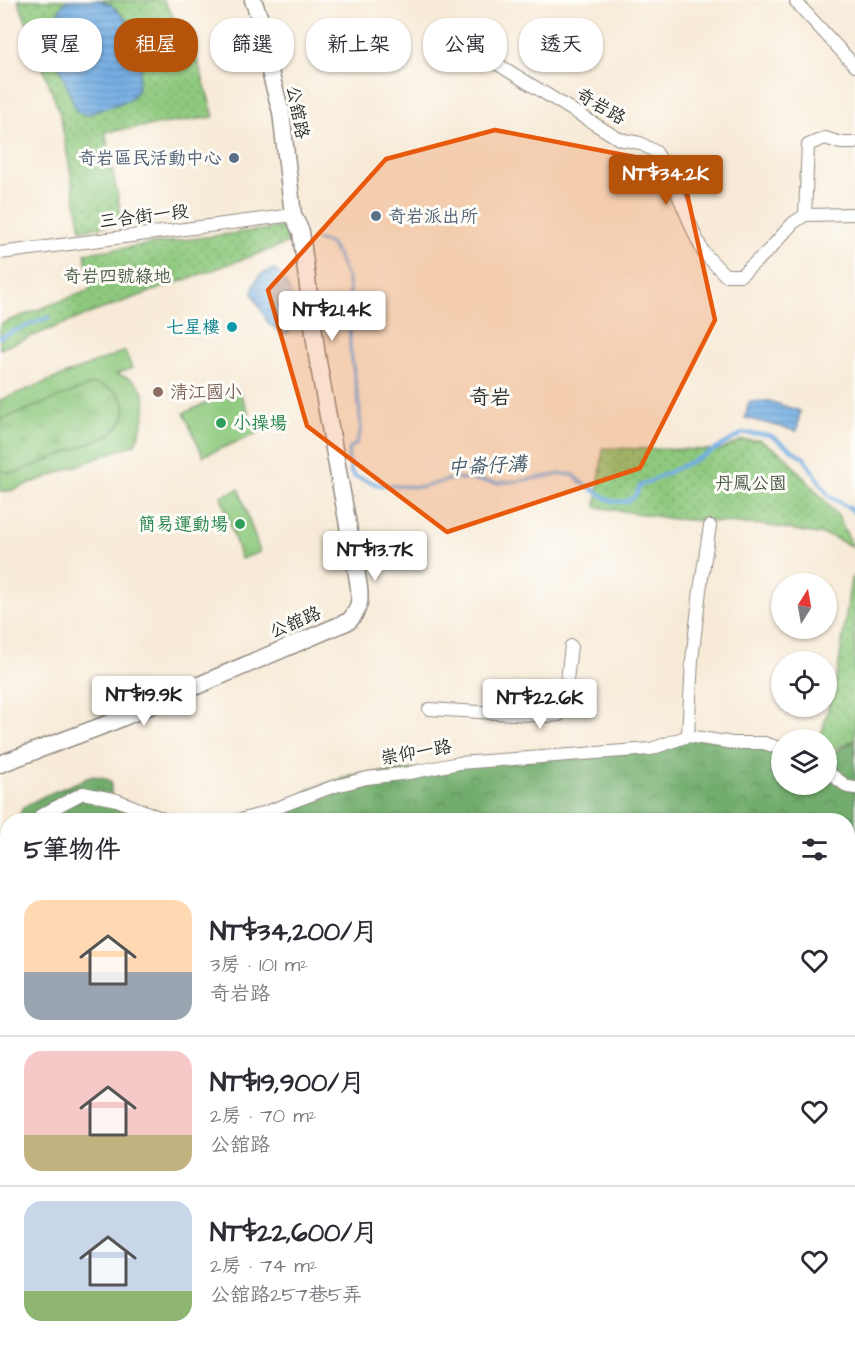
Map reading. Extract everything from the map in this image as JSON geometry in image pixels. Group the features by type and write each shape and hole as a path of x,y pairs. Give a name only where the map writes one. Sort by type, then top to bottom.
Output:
{"street":[{"name":"公舘路","path":"0,764 110,723 349,621 356,613 360,601 317,356 302,237 293,215 281,112 264,50 263,27 253,0"},
{"path":"796,0 855,66"},
{"name":"奇岩路","path":"507,70 620,139 640,143 656,152 668,171 694,236 704,252 725,275 741,275 805,215"},
{"path":"855,143 841,143 825,138 808,145 805,215 855,214"},
{"name":"三合街一段","path":"0,253 293,215"},
{"path":"688,736 692,660 710,526"},
{"path":"429,709 559,715 564,706 571,646"},
{"name":"崇仰一路","path":"260,813 332,787 367,778 409,773 459,762 651,749 688,736 771,745"},
{"path":"837,779 848,787 855,788"},
{"path":"45,813 83,793 117,800 149,813"}],"highlighted area":[{"path":"495,130 681,166 715,320 640,468 447,532 307,426 268,290 386,159"}],"green space":[{"path":"18,0 162,0 174,18 114,18 114,72 198,72 198,62 214,117 105,132 123,223 81,230 60,114 45,72 102,72 102,18 25,18"},
{"name":"奇岩四號綠地","path":"291,226 294,241 94,312 0,349 0,324 90,290 85,253"},
{"path":"125,351 132,368 116,374 134,381 140,387 145,403 143,420 135,444 10,491 0,491 0,469 7,473 18,472 110,435 123,418 125,410 120,396 93,384 0,420 0,400"},
{"path":"92,384 113,391 124,403 123,418 110,435 18,473 7,473 0,469 0,420"},
{"name":"小操場","path":"238,389 258,433 203,456 184,413"},
{"name":"丹鳳公園","path":"742,440 760,440 784,455 838,516 853,547 830,536 763,525 674,519 596,507 603,448 721,450"},
{"name":"簡易運動場","path":"239,489 260,552 241,559 221,496"},
{"path":"855,575 855,740 837,748 837,729 823,729 826,717 837,717 837,675 851,579"},
{"path":"688,736 771,751 771,795 837,795 837,751 855,741 855,813 250,813 297,800 308,790 352,775 547,757 661,750"},
{"path":"92,776 101,777 111,781 111,796 150,813 21,813 23,807"}],"water":[{"path":"68,0 100,0 111,5 125,18 114,18 114,72 140,72 137,91 129,100 86,115 77,112 61,72 102,72 102,18 57,18 62,6"},
{"path":"275,269 289,289 294,304 296,328 286,334 269,325 252,293 259,276"},
{"path":"769,401 800,411 797,431 745,418 749,402"}],"waterway":[{"name":"中崙仔溝","path":"318,240 331,244 338,256 348,280 354,308 350,321 350,347 361,430 356,444 350,448 348,455 354,476 379,485 422,487 455,478 498,483 562,474 574,475 611,501 626,502 636,495 640,486 709,453 743,433 770,435 804,458 829,496 855,513"},
{"name":"中崙仔溝","path":"0,337 49,317"}],"place":[{"name":"奇岩區民活動中心","path":"234,158"},
{"name":"奇岩派出所","path":"376,216"},
{"name":"七星樓","path":"232,327"},
{"name":"清江國小","path":"158,392"},
{"name":"小操場","path":"221,423"},
{"name":"簡易運動場","path":"240,524"}],"district":[{"name":"奇岩","path":"490,397"}]}
